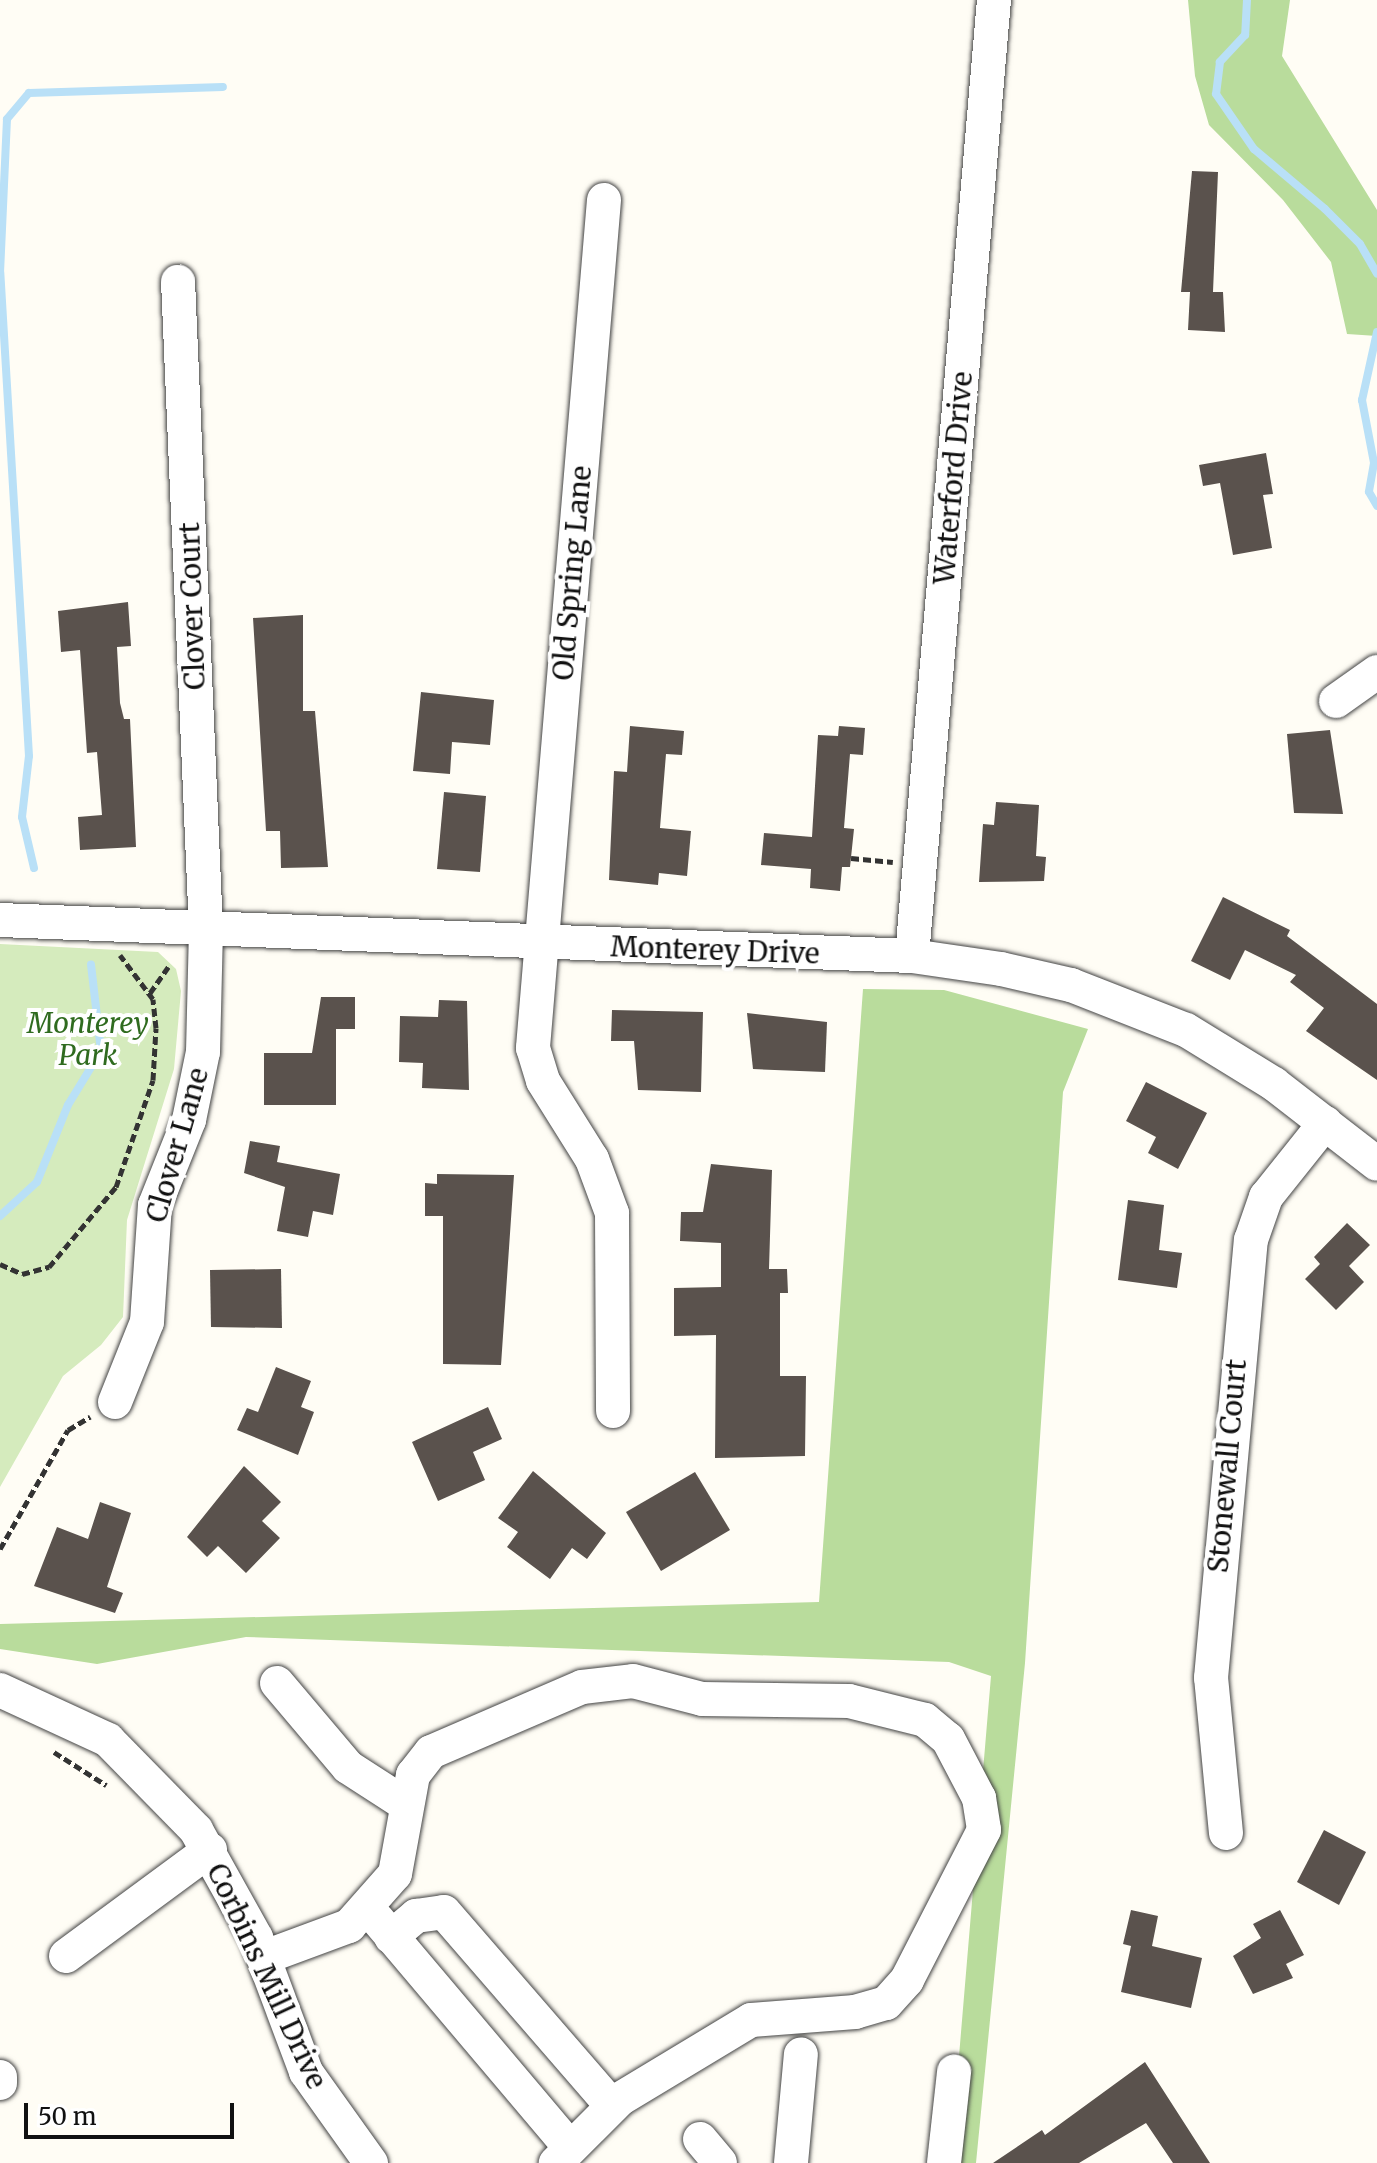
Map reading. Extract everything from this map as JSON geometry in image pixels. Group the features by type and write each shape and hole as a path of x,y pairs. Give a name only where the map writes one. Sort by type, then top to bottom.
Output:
{"street":[{"name":"Waterford Drive","path":"912,956 994,0"},
{"name":"Old Spring Lane","path":"604,200 539,945 536,1066 592,1159 612,1213 613,1411"},
{"name":"Clover Court","path":"178,282 206,930"},
{"path":"1336,701 1377,672"},
{"name":"Monterey Drive","path":"0,920 539,945 912,956 1001,969 1132,1006 1231,1055 1377,1164"},
{"name":"Clover Lane","path":"115,1402 147,1322 155,1205 197,1090 206,930"},
{"name":"Stonewall Court","path":"1226,1833 1211,1678 1251,1240 1266,1197 1325,1123"},
{"path":"265,1957 349,1926 395,1874 413,1775 431,1752 607,1680 633,1681 702,1699 893,1707 925,1720 948,1739 979,1798 984,1830 907,1980 886,2003 855,2012 751,2020 612,2106 563,2155 366,1907"},
{"path":"277,1683 348,1767 407,1805"},
{"name":"Corbins Mill Drive","path":"0,1690 108,1740 168,1798 210,1850 265,1957 306,2072 371,2163"},
{"path":"66,1956 210,1850"},
{"path":"391,1937 416,1916 444,1912 612,2106"},
{"path":"791,2163 801,2054"},
{"path":"944,2163 954,2072"}],"path":[{"path":"851,858 898,862"},
{"path":"0,1264 22,1274 49,1267 116,1187 153,1080 150,993 120,955 105,955"},
{"path":"150,993 168,967"},
{"path":"0,1549 68,1430 115,1402"},
{"path":"48,1747 119,1794"}],"green space":[{"path":"1188,0 1290,0 1282,56 1377,210 1377,336 1347,334 1331,262 1283,200 1209,125 1195,76"},
{"name":"Monterey Park","path":"0,944 158,952 176,969 181,991 174,1069 127,1220 123,1317 101,1345 63,1376 0,1487"},
{"path":"863,989 944,990 1088,1029 1063,1092 1025,1663 976,2163 950,2163 991,1676 949,1662 246,1637 97,1664 0,1649 0,1624 819,1602"}],"building":[{"path":"1192,171 1218,172 1213,292 1223,292 1225,332 1188,330 1190,292 1181,292"},
{"path":"1266,453 1273,494 1263,495 1272,548 1233,555 1220,483 1203,486 1199,465"},
{"path":"128,602 131,646 117,647 120,703 124,719 130,719 136,847 80,850 78,817 102,815 97,752 87,753 80,650 61,652 58,611"},
{"path":"303,615 303,711 315,711 328,867 281,868 280,831 266,831 253,618"},
{"path":"421,692 494,700 490,745 452,742 450,774 413,771"},
{"path":"630,726 684,731 682,755 666,754 660,828 691,831 687,876 659,873 658,885 609,880 614,771 627,772"},
{"path":"839,726 865,728 863,755 850,754 844,828 854,829 850,867 842,867 840,891 810,888 811,869 761,865 764,833 812,837 818,735 838,736"},
{"path":"1330,730 1343,814 1294,813 1287,734"},
{"path":"444,792 486,796 480,872 437,869"},
{"path":"996,802 1039,805 1036,856 1046,857 1044,881 979,882 983,824 994,825"},
{"path":"1223,897 1290,930 1287,936 1377,1004 1377,1080 1306,1031 1324,1008 1290,982 1296,975 1245,950 1230,980 1191,961"},
{"path":"321,997 355,997 355,1029 336,1029 336,1105 264,1105 264,1053 312,1053"},
{"path":"439,1000 467,1001 469,1090 422,1088 423,1063 399,1062 400,1016 438,1017"},
{"path":"612,1010 703,1012 701,1092 638,1090 634,1041 611,1041"},
{"path":"747,1013 827,1022 825,1072 753,1069"},
{"path":"1146,1082 1207,1113 1178,1169 1148,1153 1156,1137 1126,1121"},
{"path":"250,1141 280,1146 277,1162 340,1174 333,1215 313,1211 308,1237 277,1231 285,1187 244,1173"},
{"path":"711,1164 772,1170 769,1269 787,1269 788,1293 780,1293 780,1376 806,1376 805,1456 715,1458 716,1335 674,1336 674,1288 721,1287 721,1243 680,1241 681,1212 703,1212"},
{"path":"437,1174 514,1175 501,1365 443,1364 443,1216 425,1216 425,1183 437,1184"},
{"path":"1128,1200 1164,1205 1159,1250 1182,1253 1177,1288 1118,1280"},
{"path":"1347,1223 1370,1245 1349,1266 1364,1282 1336,1310 1305,1279 1320,1264 1314,1257"},
{"path":"281,1269 282,1328 211,1327 210,1270"},
{"path":"276,1367 311,1381 301,1407 314,1412 298,1455 237,1430 247,1408 258,1412"},
{"path":"488,1407 502,1439 473,1452 485,1480 438,1501 412,1442"},
{"path":"244,1466 281,1502 262,1521 280,1538 246,1573 218,1546 207,1557 187,1537"},
{"path":"533,1471 606,1533 587,1559 572,1548 550,1579 507,1547 518,1532 498,1518"},
{"path":"695,1472 730,1530 661,1571 626,1512"},
{"path":"100,1502 131,1513 107,1587 123,1593 115,1613 34,1586 57,1527 88,1539"},
{"path":"1324,1830 1366,1852 1339,1905 1297,1882"},
{"path":"1131,1910 1158,1916 1152,1946 1202,1958 1191,2008 1121,1992 1131,1946 1123,1944"},
{"path":"1280,1910 1304,1955 1286,1964 1293,1978 1253,1994 1233,1956 1261,1938 1253,1924"},
{"path":"1145,2062 1210,2163 1173,2163 1146,2123 1079,2163 993,2163 1042,2130 1045,2135"}],"waterway":[{"path":"1247,0 1245,35 1220,62 1216,94 1254,149 1325,209 1360,244 1377,273"},
{"path":"34,868 22,817 29,756 0,273 7,119 29,93 223,87"},
{"path":"1377,332 1362,400 1374,463 1369,492 1377,506"},
{"path":"0,1216 37,1182 68,1105 101,1051 91,965"}]}
